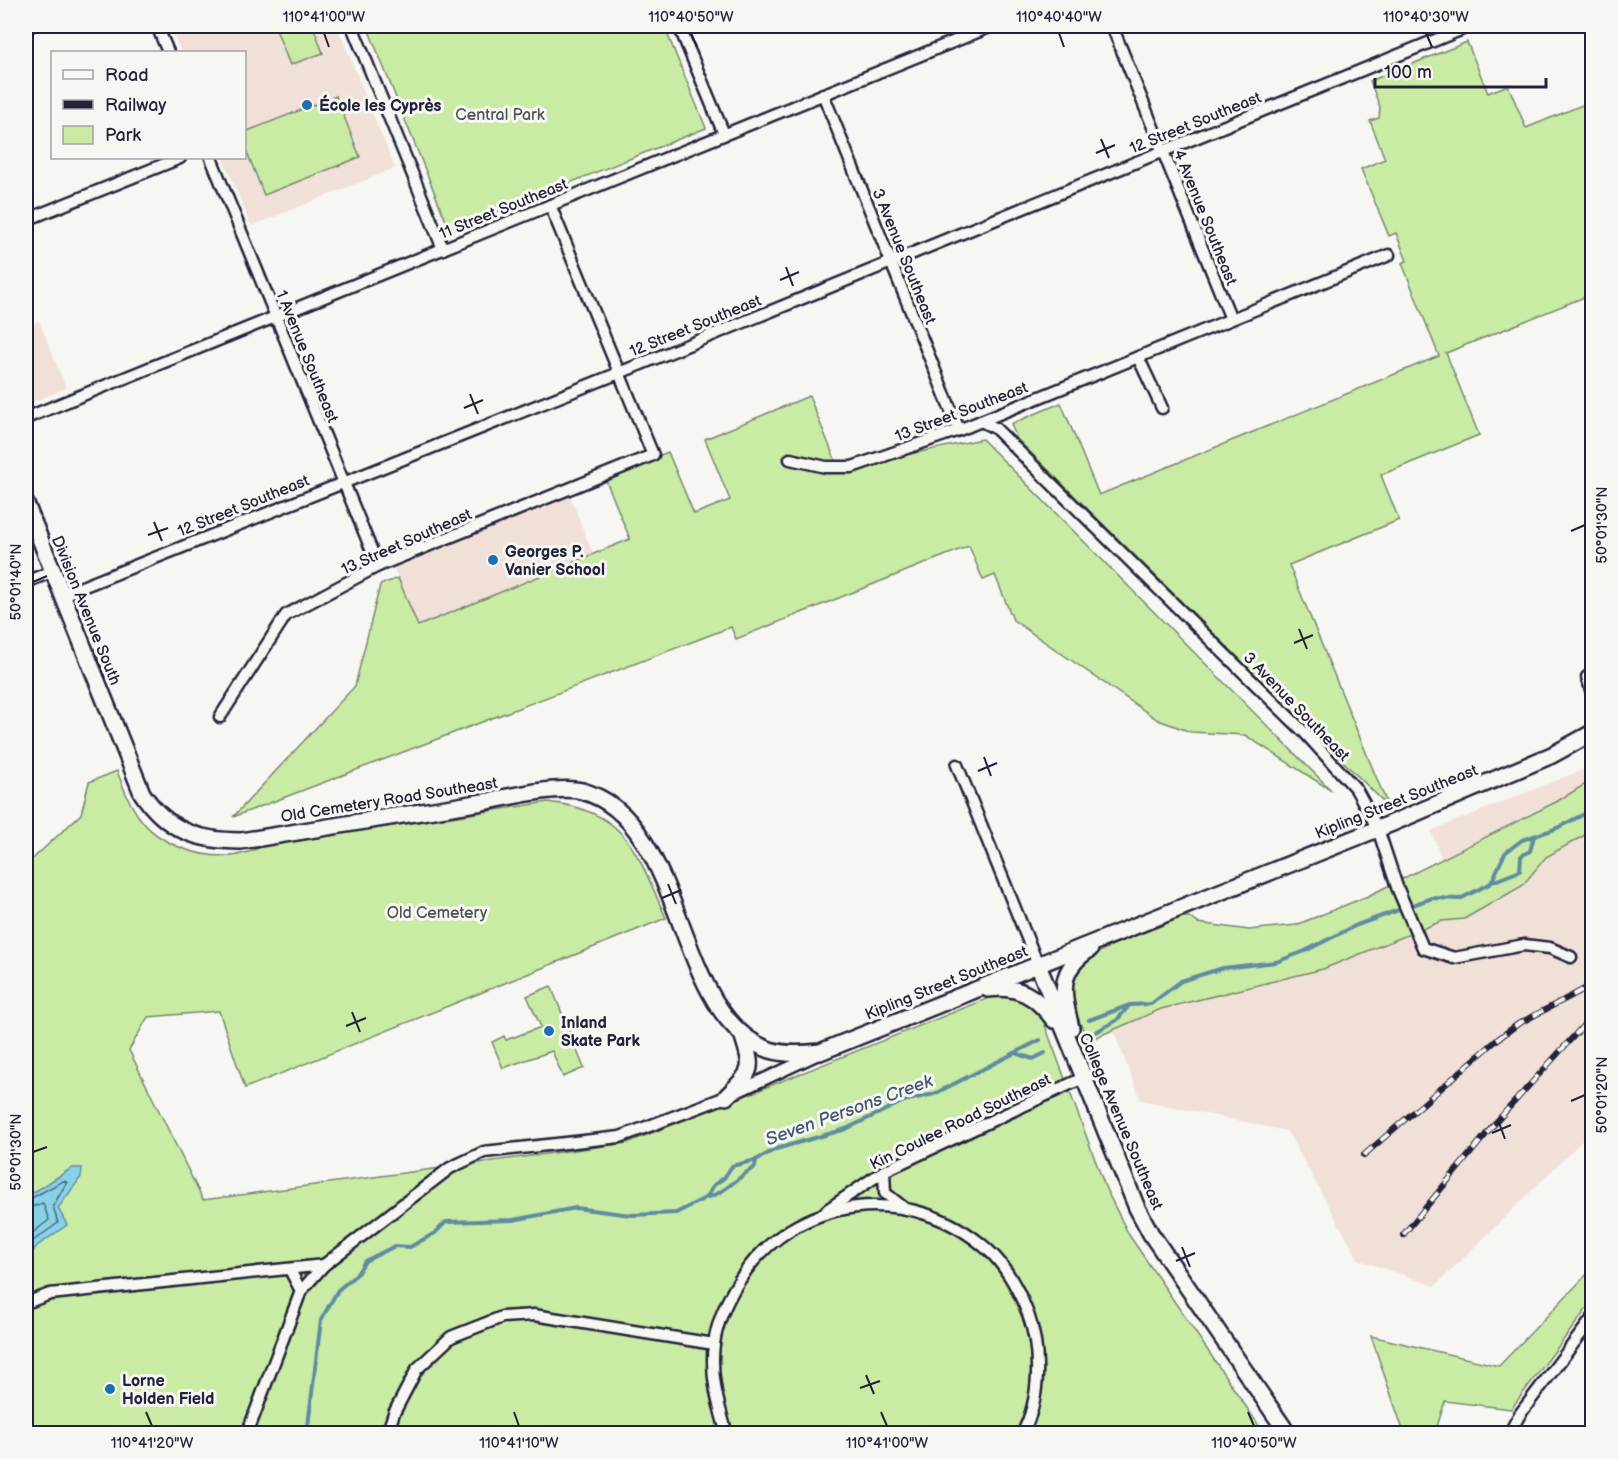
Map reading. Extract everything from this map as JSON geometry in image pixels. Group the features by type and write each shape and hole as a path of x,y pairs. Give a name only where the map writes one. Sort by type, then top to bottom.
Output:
{"street":[{"path":"26,28 31,26"},
{"path":"157,26 168,51"},
{"path":"352,26 443,249"},
{"path":"679,26 724,134"},
{"name":"11 Street Southeast","path":"26,418 992,26"},
{"name":"4 Avenue Southeast","path":"1113,26 1231,319"},
{"name":"12 Street Southeast","path":"62,595 343,481 619,373 1470,26"},
{"name":"3 Avenue Southeast","path":"823,94 959,430"},
{"path":"26,220 178,159"},
{"name":"1 Avenue Southeast","path":"211,159 378,566"},
{"path":"549,205 619,373"},
{"name":"13 Street Southeast","path":"790,459 826,466 852,467 959,430 1389,255"},
{"path":"1138,357 1162,408"},
{"name":"13 Street Southeast","path":"220,717 286,615 378,566 653,455 619,373"},
{"name":"3 Avenue Southeast","path":"981,421 996,428 1305,733 1356,789 1378,829 1397,887 1423,948 1454,958 1524,945 1550,948 1571,957"},
{"name":"Division Avenue South","path":"26,504 116,729"},
{"path":"26,582 53,571"},
{"path":"1587,677 1593,693"},
{"name":"Old Cemetery Road Southeast","path":"116,729 141,793 150,806 172,827 188,834 220,841 241,841 552,791 581,791 621,813 632,824 651,855 713,997 729,1022 742,1034"},
{"name":"Kipling Street Southeast","path":"247,1434 302,1291 324,1265 450,1168 468,1158 484,1152 620,1137 726,1096 836,1046 1378,829 1552,755 1593,733"},
{"path":"957,765 1038,965"},
{"path":"1081,1072 1064,990 1065,977 1075,962 1087,951 1113,935"},
{"name":"College Avenue Southeast","path":"1038,965 1126,1185 1151,1234 1288,1434"},
{"path":"974,990 1005,987 1018,989 1040,1002 1066,1036"},
{"path":"742,1034 760,1045 781,1052 820,1052 836,1046"},
{"path":"726,1096 747,1076 750,1064 742,1034"},
{"name":"Kin Coulee Road Southeast","path":"822,1213 884,1171 1081,1072"},
{"path":"884,1171 885,1193 904,1209"},
{"path":"727,1434 714,1391 714,1344 726,1301 750,1263 782,1233 822,1213 863,1205 904,1209 950,1222 988,1250 1017,1287 1034,1331 1038,1378 1027,1425 1022,1434"},
{"path":"26,1303 50,1294 324,1265"},
{"path":"290,1270 302,1291"},
{"path":"387,1434 394,1413 417,1369 451,1337 502,1317 534,1315 714,1344"},
{"path":"1509,1434 1520,1414 1593,1319"}],"shaded area":[{"name":"École les Cyprès","path":"170,26 337,26 395,168 251,226 223,159 246,159 246,51 181,51"},
{"path":"39,321 66,388 26,405 26,327"},
{"name":"Georges P. Vanier School","path":"569,494 593,554 418,626 393,566"},
{"path":"1592,766 1592,780 1556,802 1442,859 1431,831"},
{"path":"1592,831 1592,1131 1435,1286 1359,1260 1287,1131 1141,1100 1113,1030 1161,1009 1323,969 1442,921 1464,919 1522,886 1546,857"}],"green space":[{"path":"313,26 323,53 290,65 275,27"},
{"name":"Central Park","path":"367,26 664,26 706,128 450,231"},
{"path":"1467,42 1488,93 1508,85 1526,128 1592,101 1592,294 1446,353 1479,435 1381,475 1399,520 1289,565 1388,806 1017,439 1011,424 1061,403 1099,495 1439,356 1402,263 1407,261 1396,233 1389,236 1361,169 1385,159 1370,121 1379,118 1380,107 1370,81"},
{"path":"336,96 360,157 264,195 246,150 246,132"},
{"path":"809,396 839,469 982,439 1332,791 1245,735 1191,732 1158,720 1013,620 995,575 983,580 969,546 736,639 731,627 233,817 355,686 380,585 398,578 418,626 630,539 605,478 668,452 694,514 730,500 705,439"},
{"name":"Old Cemetery","path":"117,771 135,812 156,835 179,847 216,856 233,856 264,846 548,802 575,807 613,825 626,839 637,855 666,918 245,1088 219,1011 148,1017 129,1050 203,1200 627,1143 989,998 1013,997 1032,1007 1043,1020 1106,1189 1129,1235 1264,1433 26,1434 26,865 81,814 89,782"},
{"path":"1592,780 1592,831 1546,857 1522,886 1464,919 1442,921 1323,969 1161,1009 1088,1041 1070,994 1072,976 1082,965 1114,944 1181,917 1189,917 1198,923 1249,930 1296,925 1368,896 1556,802"},
{"name":"Inland Skate Park","path":"551,986 584,1068 563,1077 552,1051 503,1068 492,1042 504,1036 506,1040 541,1027 527,996"},
{"path":"1592,1269 1592,1302 1511,1409 1445,1401 1435,1433 1404,1433 1371,1336 1499,1366"}],"water":[{"path":"72,1168 82,1168 81,1177 58,1208 67,1225 37,1246 26,1261 26,1197"}],"waterway":[{"name":"Seven Persons Creek","path":"1089,1020 1130,1005 1151,1004 1181,981 1223,968 1276,962 1305,951 1357,925 1432,898 1460,899 1491,883 1505,853 1522,840 1555,829 1592,810"},
{"name":"Seven Persons Creek","path":"1492,882 1520,871 1521,856 1530,851 1534,836"},
{"name":"Seven Persons Creek","path":"1096,1032 1117,1020 1128,1007"},
{"name":"Seven Persons Creek","path":"307,1434 321,1320 338,1290 357,1274 365,1261 395,1246 410,1247 435,1233 446,1222 513,1220 576,1208 631,1215 676,1213 707,1197 714,1185 724,1178 732,1166 756,1160 776,1149 846,1129 904,1101 934,1094 1040,1040"},
{"name":"Seven Persons Creek","path":"1015,1053 1033,1059 1045,1053"},
{"name":"Seven Persons Creek","path":"708,1197 720,1192 755,1167 756,1160"}],"railway":[{"path":"1364,1155 1518,1024 1592,985"},
{"path":"1403,1235 1497,1121 1592,1016"}],"place":[{"name":"École les Cyprès","path":"307,105"},
{"name":"Georges P. Vanier School","path":"493,560"},
{"name":"Inland Skate Park","path":"549,1031"},
{"name":"Lorne Holden Field","path":"110,1389"}]}
